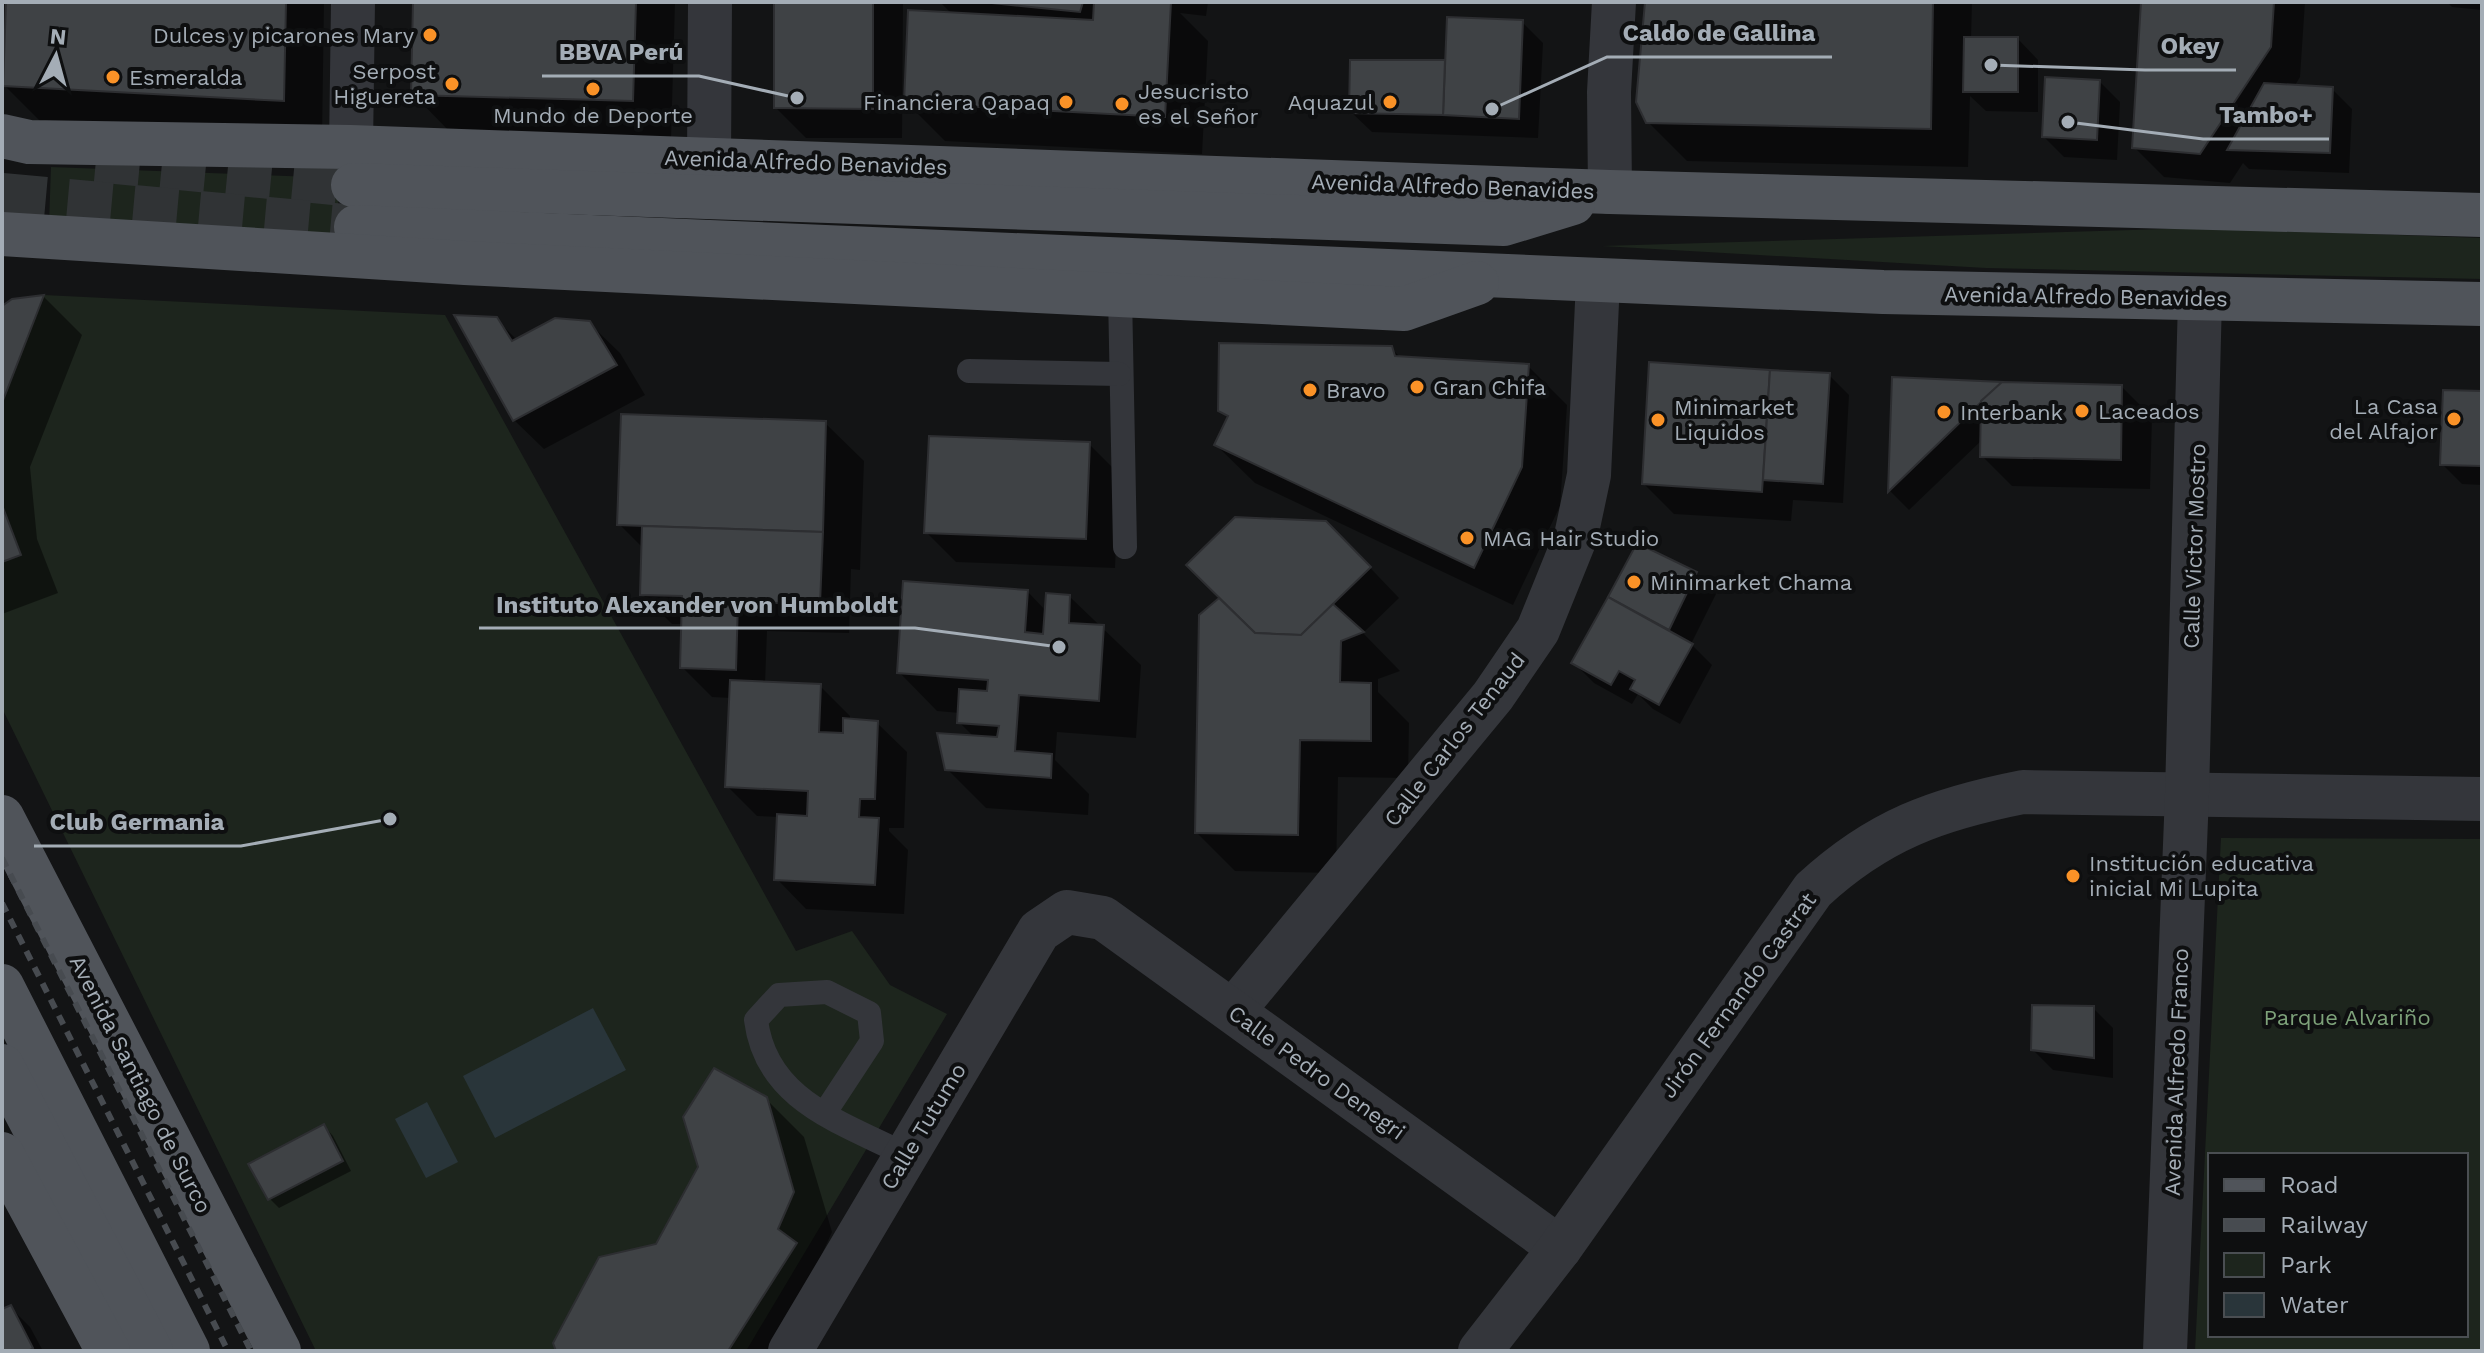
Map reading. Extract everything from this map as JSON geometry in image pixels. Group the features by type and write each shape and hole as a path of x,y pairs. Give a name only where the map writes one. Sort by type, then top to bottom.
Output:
{"main road":[{"name":"Avenida Alfredo Benavides","path":"2,136 353,186 1498,275 1598,281 2200,299 2482,304"},
{"name":"Avenida Alfredo Benavides","path":"353,186 709,158 1610,192 2482,215"},
{"name":"Avenida Alfredo Benavides","path":"353,186 1504,224 1610,192"},
{"name":"Avenida Alfredo Benavides","path":"2,234 449,262 1404,309 1498,275"},
{"name":"Avenida Santiago de Surco","path":"2,817 279,1351"},
{"path":"2,986 188,1351"},
{"path":"2,1066 151,1351"},
{"path":"2,1154 108,1351"}],"street":[{"path":"353,2 353,186"},
{"path":"709,158 710,2"},
{"path":"1610,192 1609,80 1614,2"},
{"name":"Calle Carlos Tenaud","path":"1233,1011 1493,696 1538,630 1576,536 1589,475 1598,281"},
{"name":"Calle Victor Mostro","path":"2187,794 2200,299"},
{"name":"Jirón Fernando Castrat","path":"1480,1351 1560,1248 1813,890 1838,867 1902,827 1955,806 2023,792 2482,799"},
{"name":"Avenida Alfredo Franco","path":"2165,1351 2187,794"},
{"name":"Calle Pedro Denegri","path":"1067,912 1103,918 1560,1248"},
{"name":"Calle Tutumo","path":"790,1351 1039,931 1067,912"}],"lane":[{"path":"1120,294 1119,374 1125,547"},
{"path":"969,371 1119,374"},
{"path":"824,1114 872,1041 869,1013 827,992 779,995 756,1020 760,1046 783,1083 804,1103 824,1114 906,1155"}],"green space":[{"path":"51,167 339,178 337,235 49,224"},
{"path":"2199,228 2482,238 2482,279 1986,268 1602,246"},
{"path":"44,295 445,315 796,951 852,931 890,985 947,1014 746,1351 316,1351 2,708 2,562 21,555 2,505 2,403"},
{"name":"Parque Alvariño","path":"2221,838 2482,839 2482,1351 2195,1351"}],"water":[{"path":"593,1008 626,1070 495,1138 463,1076"},
{"path":"427,1102 458,1162 426,1178 395,1119"}],"building":[{"path":"6,2 286,2 284,101 3,86"},
{"path":"413,2 636,2 633,101 411,95"},
{"path":"774,2 873,2 873,109 774,108"},
{"path":"982,2 1083,2 1080,12"},
{"path":"1094,2 1171,2 1165,117 904,103 908,10 1093,20"},
{"path":"1645,2 1933,2 1931,129 1646,123 1636,102"},
{"path":"2141,2 2274,2 2271,47 2200,154 2132,148"},
{"path":"1447,17 1523,20 1519,119 1443,115"},
{"path":"1964,37 2018,37 2018,92 1963,92"},
{"path":"1350,60 1445,60 1443,115 1349,113"},
{"path":"2045,77 2100,80 2097,140 2042,137"},
{"path":"2264,83 2333,87 2330,153 2227,150"},
{"path":"44,295 2,403 2,306 12,299"},
{"path":"454,315 497,317 512,341 555,318 590,321 617,365 513,421"},
{"path":"1219,343 1392,346 1395,356 1529,364 1522,467 1474,568 1214,445 1228,416 1218,411"},
{"path":"1649,362 1770,370 1762,492 1642,484"},
{"path":"1770,370 1830,373 1823,484 1763,480"},
{"path":"1892,377 2002,382 1888,492"},
{"path":"2002,382 2122,385 2121,460 1980,457 1981,401"},
{"path":"2443,390 2482,391 2482,466 2440,465"},
{"path":"621,414 826,421 823,532 617,525"},
{"path":"929,436 1090,442 1086,539 924,533"},
{"path":"2,505 21,555 2,562"},
{"path":"1235,517 1326,521 1371,567 1301,635 1255,633 1186,565"},
{"path":"642,526 823,532 820,604 738,602 736,670 680,668 682,596 640,595"},
{"path":"1637,543 1697,572 1669,630 1608,597"},
{"path":"903,581 1028,590 1025,632 1043,634 1046,593 1070,595 1069,623 1104,625 1099,701 1019,695 1015,751 1052,754 1051,778 945,770 937,733 997,737 999,726 957,723 959,689 987,691 988,680 897,673"},
{"path":"1608,597 1693,644 1659,705 1630,689 1635,680 1619,671 1611,685 1571,663"},
{"path":"1219,598 1255,633 1301,635 1333,604 1364,632 1341,641 1340,682 1371,683 1371,741 1300,740 1298,835 1195,833 1199,615"},
{"path":"730,680 821,684 819,732 843,733 843,718 878,721 875,799 860,799 859,817 879,818 875,885 774,880 777,814 807,816 808,791 725,787"},
{"path":"2032,1005 2094,1006 2094,1058 2031,1050"},
{"path":"714,1068 767,1097 794,1192 778,1229 797,1243 728,1351 556,1351 553,1343 599,1257 656,1244 698,1167 683,1117"},
{"path":"324,1124 343,1161 268,1200 248,1164"},
{"path":"11,1305 33,1348 28,1351 2,1351 2,1309"}],"tunnel":[{"path":"96,160 353,185"},
{"path":"2,195 356,227"}],"railway":[{"path":"2,858 251,1351"},
{"path":"2,903 228,1351"}],"place":[{"name":"Dulces y picarones Mary","path":"430,35"},
{"name":"Okey","path":"1991,65"},
{"name":"Esmeralda","path":"113,77"},
{"name":"Serpost Higuereta","path":"452,84"},
{"name":"Mundo de Deporte","path":"593,89"},
{"name":"BBVA Perú","path":"797,98"},
{"name":"Financiera Qapaq","path":"1066,102"},
{"name":"Aquazul","path":"1390,102"},
{"name":"Jesucristo es el Señor","path":"1122,104"},
{"name":"Caldo de Gallina","path":"1492,109"},
{"name":"Tambo+","path":"2068,122"},
{"name":"Gran Chifa","path":"1417,387"},
{"name":"Bravo","path":"1310,390"},
{"name":"Laceados","path":"2082,411"},
{"name":"Interbank","path":"1944,412"},
{"name":"La Casa del Alfajor","path":"2454,419"},
{"name":"Minimarket Liquidos","path":"1658,420"},
{"name":"MAG Hair Studio","path":"1467,538"},
{"name":"Minimarket Chama","path":"1634,582"},
{"name":"Instituto Alexander von Humboldt","path":"1059,647"},
{"name":"Club Germania","path":"390,819"},
{"name":"Institución educativa inicial Mi Lupita","path":"2073,876"}]}
